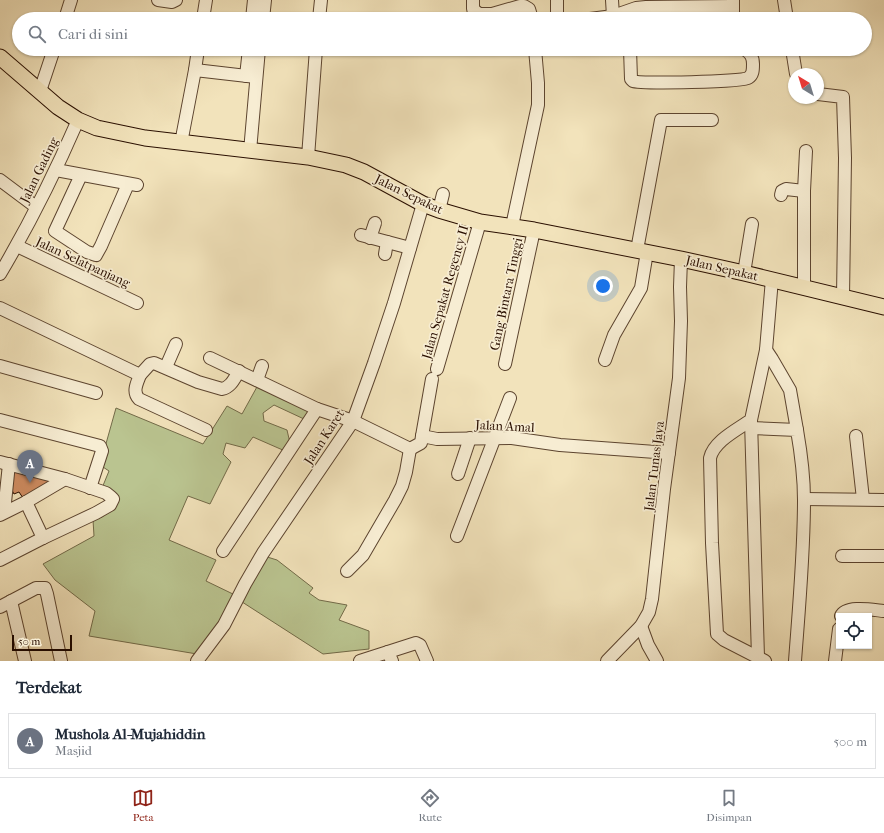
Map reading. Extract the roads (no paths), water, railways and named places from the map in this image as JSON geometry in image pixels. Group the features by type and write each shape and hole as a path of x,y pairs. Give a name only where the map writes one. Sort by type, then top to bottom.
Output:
{"main road":[{"name":"Jalan Sepakat","path":"0,57 58,107 78,120 97,128 118,134 181,143 308,157 346,165 364,172 423,204 480,222 534,230 681,259 772,279 884,307"}],"street":[{"path":"67,12 71,0"},
{"path":"158,0 174,1"},
{"path":"204,12 206,0"},
{"path":"253,12 254,0"},
{"path":"264,12 265,0"},
{"path":"320,12 321,0"},
{"path":"473,0 473,9 477,12"},
{"path":"557,0 557,12"},
{"path":"612,0 613,12"},
{"path":"784,0 786,12"},
{"path":"631,12 636,8 646,7 733,3"},
{"path":"499,12 520,6 524,6 529,9 530,12"},
{"path":"40,91 52,56"},
{"path":"181,143 197,56"},
{"path":"250,56 251,77 250,150"},
{"path":"251,77 257,56"},
{"path":"308,157 315,56"},
{"path":"512,226 538,105 536,56"},
{"path":"630,56 631,79 634,81 648,82 724,82 745,80 752,74 753,62 751,56"},
{"path":"793,56 795,68"},
{"path":"195,70 251,77"},
{"path":"824,95 843,97 845,158 843,297"},
{"name":"Jalan Gading","path":"0,274 17,246 56,170 78,120"},
{"path":"605,360 614,335 641,288 642,251 661,120 712,120"},
{"path":"804,288 804,191 806,151"},
{"path":"56,170 133,184 96,255 87,252 55,231 81,175"},
{"path":"0,180 36,207"},
{"path":"781,195 782,191 784,190 804,191"},
{"path":"440,210 443,194"},
{"name":"Jalan Karet","path":"197,661 224,626 245,584 264,553 353,421 374,363 423,204"},
{"name":"Jalan Sepakat Regency II","path":"422,436 434,374 480,222"},
{"path":"375,223 365,237 410,248"},
{"path":"744,273 752,224"},
{"name":"Gang Bintara Tinggi","path":"505,364 534,230"},
{"path":"385,254 388,242"},
{"name":"Jalan Selatpanjang","path":"17,246 137,303"},
{"name":"Jalan Tunas Jaya","path":"607,661 641,626 649,612 653,593 669,453 680,378 681,259"},
{"path":"772,279 766,350 751,424 762,659 724,640 717,634 712,543 710,458 717,444 751,424 797,430"},
{"path":"0,308 140,376"},
{"path":"166,367 176,344"},
{"path":"766,350 790,390 801,454 804,499 802,574 795,661"},
{"path":"210,358 317,409 353,421 410,449"},
{"path":"206,430 138,398 135,391 140,376 150,364 153,363 166,367 198,382 222,389 231,384 239,371"},
{"path":"0,366 96,394"},
{"path":"257,380 262,366"},
{"path":"457,536 510,398"},
{"path":"223,551 317,409"},
{"path":"0,420 100,446 102,451 90,488"},
{"path":"410,449 421,443 422,436"},
{"name":"Jalan Amal","path":"422,436 437,439 512,438 560,445 669,453"},
{"path":"856,436 863,499"},
{"path":"458,474 470,438"},
{"path":"347,571 363,555 395,500 406,472 410,449"},
{"path":"0,560 96,513 112,503 112,498 110,495 99,490 65,479 4,463 2,514 65,479"},
{"path":"804,499 884,500"},
{"path":"26,502 43,538"},
{"path":"842,556 884,556"},
{"path":"25,661 6,604 36,588 45,588 61,661"},
{"path":"843,613 844,611 851,609 884,611"},
{"path":"641,626 648,645 657,661"},
{"path":"360,661 390,656 402,646 418,644 420,645 427,661"},
{"path":"835,661 836,649"}],"place":[{"name":"Mushola Al-Mujahiddin","path":"30,483"}]}
